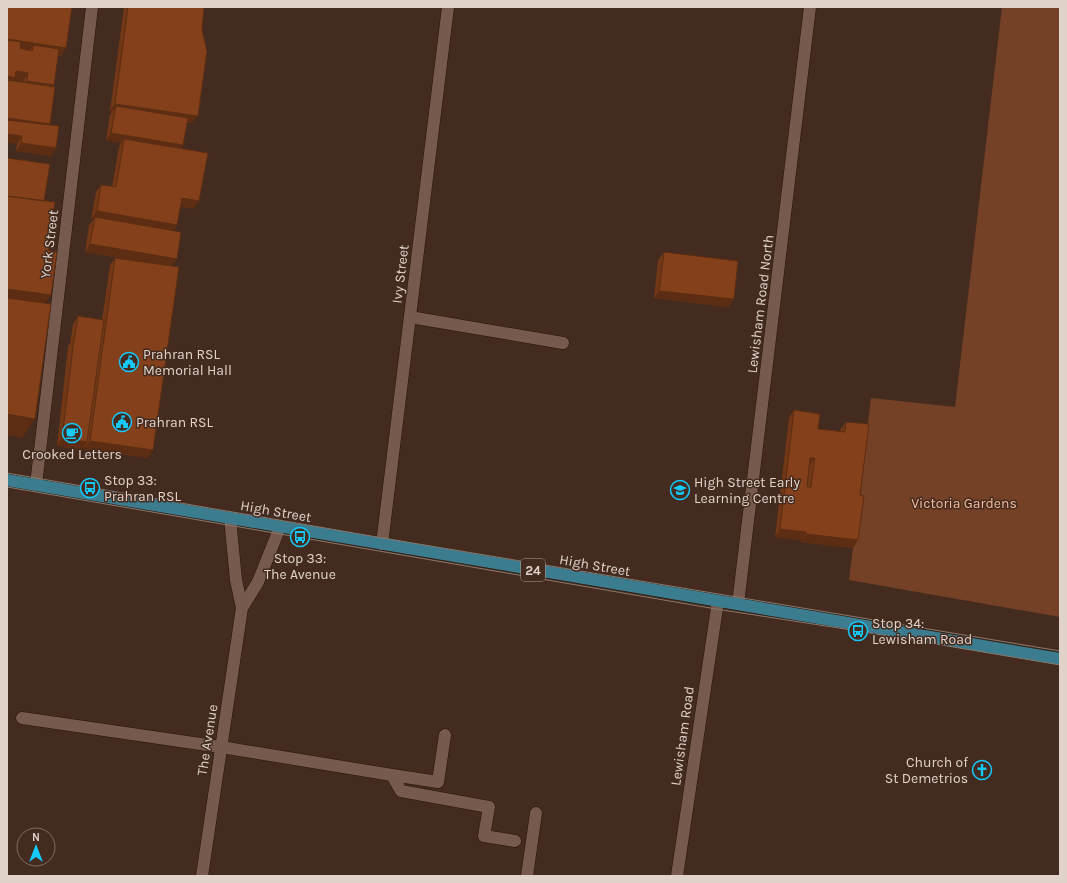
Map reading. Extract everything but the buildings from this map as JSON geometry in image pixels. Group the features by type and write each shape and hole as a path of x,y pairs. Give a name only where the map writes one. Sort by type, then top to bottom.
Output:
{"main road":[{"name":"High Street","path":"7,480 1060,659"}],"street":[{"name":"York Street","path":"36,485 92,7"},
{"name":"Ivy Street","path":"382,544 448,7"},
{"name":"Lewisham Road North","path":"738,604 810,7"},
{"path":"410,317 563,343"},
{"name":"The Avenue","path":"202,876 242,608 236,580 230,518"},
{"name":"The Avenue","path":"242,608 258,582 280,527"},
{"name":"Lewisham Road","path":"677,876 718,601"},
{"path":"22,718 221,747 438,782 445,736"},
{"path":"392,775 401,791 489,807 484,836 515,842"},
{"path":"527,876 536,813"}],"green space":[{"name":"Victoria Gardens","path":"1002,7 1060,7 1060,617 849,580 871,398 955,407"}],"tram line":[{"path":"7,473 383,538 1060,651"},
{"path":"7,487 716,609 1060,665"}],"place":[{"name":"Prahran RSL Memorial Hall","path":"129,362"},
{"name":"Prahran RSL","path":"122,422"},
{"name":"Crooked Letters","path":"72,433"},
{"name":"Stop 33: Prahran RSL","path":"90,488"},
{"name":"High Street Early Learning Centre","path":"680,490"},
{"name":"Stop 33: The Avenue","path":"300,537"},
{"name":"Stop 34: Lewisham Road","path":"858,631"},
{"name":"Church of St Demetrios","path":"982,770"}]}
